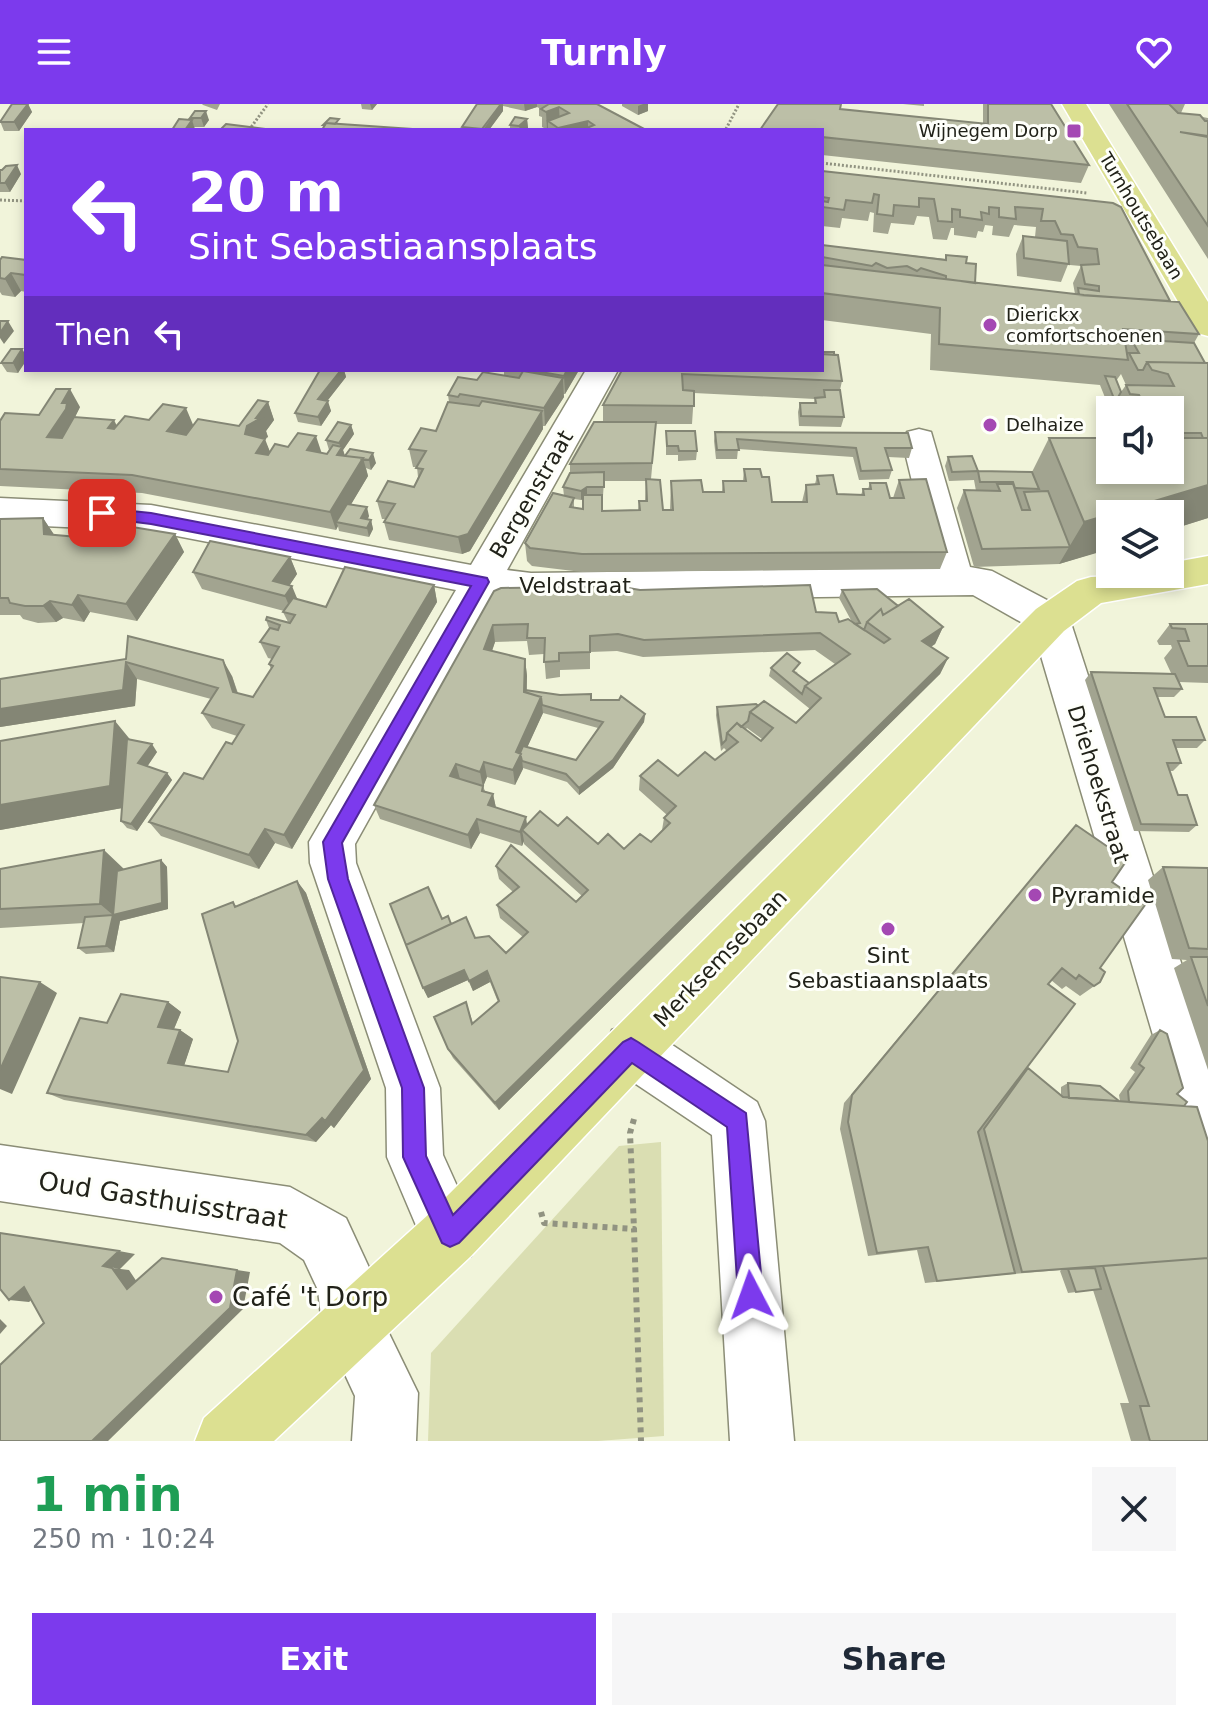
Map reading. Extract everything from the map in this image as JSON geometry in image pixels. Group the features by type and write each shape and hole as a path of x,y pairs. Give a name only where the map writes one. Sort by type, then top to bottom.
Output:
{"main road":[{"name":"Turnhoutsebaan","path":"1074,104 1208,327"},
{"name":"Merksemsebaan","path":"227,1441 450,1235 527,1157 641,1056 1050,620 1091,591 1208,570"}],"street":[{"path":"1103,206 1133,203"},
{"name":"Bergenstraat","path":"450,1235 415,1157 413,1088 333,863 332,842 601,372"},
{"path":"919,440 955,581"},
{"name":"Veldstraat","path":"0,511 102,513 151,518 481,582 546,587 979,581 1050,620"},
{"name":"Driehoekstraat","path":"1050,620 1208,1130"},
{"path":"641,1056 738,1121 762,1441"},
{"name":"Oud Gasthuisstraat","path":"0,1173 290,1216 325,1239 348,1287 352,1325"},
{"path":"352,1325 387,1393 384,1441"}],"path":[{"path":"250,128 268,104"},
{"path":"727,128 739,104"},
{"path":"824,163 1133,203"},
{"path":"0,200 24,201"},
{"path":"641,1056 630,1133 641,1441"},
{"path":"527,1157 544,1223 634,1229"}],"green space":[{"path":"661,1142 664,1436 598,1441 428,1441 431,1353 619,1146"}],"building":[{"path":"12,104 28,104 14,122 0,122"},
{"path":"477,104 501,104 483,128 462,127"},
{"path":"549,104 597,104 642,128 587,128 594,125 588,121 558,128 548,121 569,113 559,107 546,112 541,109"},
{"path":"778,104 841,104 840,109 988,124 988,104 1051,104 1089,165 824,137 824,128 761,128"},
{"path":"1127,104 1169,104 1178,113 1200,115 1208,121 1208,136 1180,132 1208,137 1208,226"},
{"path":"195,111 206,111 201,118 190,118"},
{"path":"515,117 527,119 519,126 510,125"},
{"path":"330,118 339,119 335,124 323,125"},
{"path":"179,119 192,120 186,128 173,128"},
{"path":"326,123 398,128 323,128"},
{"path":"226,124 257,128 222,128"},
{"path":"17,165 5,183 0,183 0,170"},
{"path":"824,171 1113,203 1121,207 1170,301 1079,295 1078,288 1099,291 1099,286 1085,284 1081,265 1099,264 1097,249 1078,247 1073,235 1061,234 1055,221 1041,221 1043,209 1015,207 1016,219 999,217 999,208 989,207 989,214 981,212 982,220 960,217 960,210 952,209 952,222 938,221 934,199 919,198 919,207 894,205 893,216 877,214 879,195 874,194 872,203 846,200 844,210 824,207 824,201 828,202 829,198 824,197"},
{"path":"1023,236 1067,241 1069,264 1024,258"},
{"path":"824,245 946,260 946,255 967,257 966,263 976,264 975,283 946,279 946,276 921,268 917,271 907,266 887,268 876,263 872,266 824,257"},
{"path":"2,257 24,260 24,275 11,273 5,279 0,278"},
{"path":"824,265 1084,295 1179,302 1199,334 1123,329 1128,360 939,344 940,308 824,293"},
{"path":"0,321 8,321 0,333"},
{"path":"1131,339 1194,343 1205,363 1147,362 1143,370 1138,370 1129,353 1139,353"},
{"path":"11,349 22,349 13,363 1,363"},
{"path":"824,354 838,355 842,381 682,374 683,390 694,391 694,406 603,405 621,372 824,372"},
{"path":"1147,362 1208,363 1208,438 1203,438 1201,433 1184,433 1184,396 1130,394 1126,385 1174,386 1168,374 1152,370"},
{"path":"319,372 339,372 318,399 328,401 318,417 295,413"},
{"path":"483,372 519,378 522,372 529,372 563,378 544,408 460,394 458,397 448,395 458,377 477,380"},
{"path":"541,372 566,372 564,376"},
{"path":"1105,376 1115,377 1121,392 1119,396 1113,396"},
{"path":"56,389 70,389 62,403 67,403 66,409 47,437 62,438 74,417 114,420 108,428 114,429 125,416 149,420 163,404 186,408 167,431 186,435 198,419 239,426 258,400 268,402 256,418 261,418 247,426 245,434 265,439 256,453 268,455 275,444 288,447 298,433 316,436 307,450 327,454 333,445 342,447 337,455 363,458 330,512 132,475 0,469 0,421 5,413 39,415"},
{"path":"824,390 840,390 844,417 801,416 800,403 816,403 815,398 825,397"},
{"path":"482,401 542,411 468,534 458,537 384,522 395,504 377,501 388,481 414,487 423,469 416,468 426,451 409,449 421,428 436,431 448,402 479,406"},
{"path":"338,422 351,425 339,443 326,440"},
{"path":"594,422 656,422 652,463 570,464"},
{"path":"666,431 695,431 697,451 679,451 678,446 667,446"},
{"path":"715,432 908,433 912,448 885,448 892,470 861,471 856,448 737,439 739,450 717,450"},
{"path":"1049,438 1096,438 1096,484 1184,484 1184,438 1208,438 1208,485 1158,500 1096,500 1096,518 1084,522"},
{"path":"350,449 373,453 369,460 345,456"},
{"path":"972,456 978,471 952,472 948,457"},
{"path":"744,469 760,469 762,477 769,477 772,502 807,502 806,485 819,484 817,476 833,475 837,494 864,495 863,489 871,489 870,483 886,483 890,498 904,498 899,480 926,479 947,552 582,554 530,548 525,543 553,493 574,498 570,507 583,509 583,495 602,495 602,511 640,510 639,501 647,501 646,479 660,480 663,510 673,510 671,481 701,480 703,492 724,492 723,481 746,481"},
{"path":"978,471 1032,472 1039,489 1015,488 1013,482 980,482"},
{"path":"604,472 604,487 587,487 581,491 563,487 570,473"},
{"path":"997,484 1013,484 1022,510 1030,510 1024,492 1048,491 1070,547 982,549 964,490 1000,491"},
{"path":"347,504 367,507 361,518 371,520 367,528 336,522"},
{"path":"43,518 44,534 90,538 108,523 175,534 126,604 78,595 72,605 50,601 43,606 10,603 8,598 0,598 0,519"},
{"path":"210,541 290,557 273,581 292,586 285,596 193,572"},
{"path":"345,567 434,585 284,835 265,829 249,855 149,822 184,773 203,779 226,742 232,744 244,725 202,713 218,688 126,662 123,690 0,709 0,679 126,659 128,636 223,660 233,692 253,697 273,666 269,664 279,647 260,642 270,628 278,630 280,625 266,620 267,617 290,623 295,615 283,612 293,598 326,607"},
{"path":"810,585 816,612 836,613 839,622 848,619 884,643 890,639 867,622 881,609 883,615 909,599 943,627 922,641 948,658 495,1103 448,1049 434,1017 466,1002 472,1024 499,1001 487,971 469,981 464,970 423,988 406,945 466,917 475,938 489,936 506,953 528,932 497,905 519,887 496,866 511,845 576,902 588,890 522,830 540,811 558,826 567,817 598,844 608,834 624,849 640,834 651,842 670,823 664,818 676,806 640,776 658,760 678,776 705,752 715,760 738,742 727,733 737,723 761,741 773,728 750,712 764,701 796,723 821,698 805,686 850,654 820,633 644,640 618,634 590,636 590,652 559,653 559,661 544,662 545,638 527,638 528,624 493,625 484,649 525,659 524,692 541,697 516,752 521,754 513,770 484,762 480,772 456,764 450,776 483,786 482,791 493,794 488,805 526,817 520,832 477,819 468,835 374,805 494,591 501,588 617,586 640,590"},
{"path":"877,589 898,606 883,615 881,609 867,622 864,630 855,624 860,623 842,590"},
{"path":"1170,624 1208,624 1208,666 1188,666 1178,641 1189,641 1185,629 1172,628"},
{"path":"787,653 800,663 793,671 809,683 802,694 771,668"},
{"path":"1091,672 1175,674 1182,689 1154,688 1165,717 1196,717 1205,740 1173,740 1181,763 1167,763 1178,795 1187,795 1197,825 1141,824"},
{"path":"525,690 560,695 591,694 591,700 619,700 621,696 645,714 613,760 579,788 566,774 522,761 520,753 523,746 576,760 603,722 542,705 541,697"},
{"path":"758,706 750,712 748,721 741,727 737,723 722,744 717,707"},
{"path":"115,721 110,786 0,805 0,741"},
{"path":"127,739 152,744 138,763 167,773 131,824 121,821"},
{"path":"1076,825 1127,860 1112,882 1145,905 1100,968 1105,972 1100,982 1094,986 1079,975 1076,979 1062,968 1048,984 1075,1004 978,1132 1015,1273 937,1281 928,1247 877,1253 848,1122 852,1095"},
{"path":"104,850 100,904 0,909 0,869"},
{"path":"161,860 162,903 113,915 117,871"},
{"path":"1163,867 1208,868 1208,949 1189,948"},
{"path":"297,881 364,1070 325,1121 322,1118 306,1135 47,1093 80,1018 107,1023 121,994 168,1002 158,1027 180,1030 168,1063 228,1072 238,1041 202,914 233,902 235,907"},
{"path":"428,887 442,919 448,916 451,924 406,945 390,904"},
{"path":"113,915 106,946 78,948 85,917"},
{"path":"1191,957 1208,957 1208,1006"},
{"path":"0,977 40,982 0,1070"},
{"path":"1160,1030 1167,1034 1183,1088 1177,1094 1187,1102 1184,1106 1129,1102 1128,1091 1144,1068 1139,1064"},
{"path":"1028,1068 1063,1097 1197,1107 1208,1141 1208,1258 1022,1272 984,1129"},
{"path":"1068,1083 1100,1086 1119,1101 1069,1098"},
{"path":"0,1233 119,1251 103,1266 112,1268 127,1289 162,1258 237,1270 230,1308 92,1441 0,1441 0,1365 44,1323 24,1287 9,1300 0,1289"},
{"path":"1208,1258 1208,1441 1150,1441 1140,1406 1149,1406 1103,1266"},
{"path":"1095,1268 1101,1289 1076,1292 1068,1269"}],"place":[{"name":"Wijnegem Dorp","path":"1074,131"},
{"name":"Dierickx comfortschoenen","path":"990,325"},
{"name":"Delhaize","path":"990,425"},
{"name":"Pyramide","path":"1035,895"},
{"name":"Sint Sebastiaansplaats","path":"888,929"},
{"name":"Café 't Dorp","path":"216,1297"}],"route":[{"path":"102,513 151,518 481,582 332,842 338,879 413,1088 415,1157 450,1235 631,1049 738,1121 751,1295"}]}
